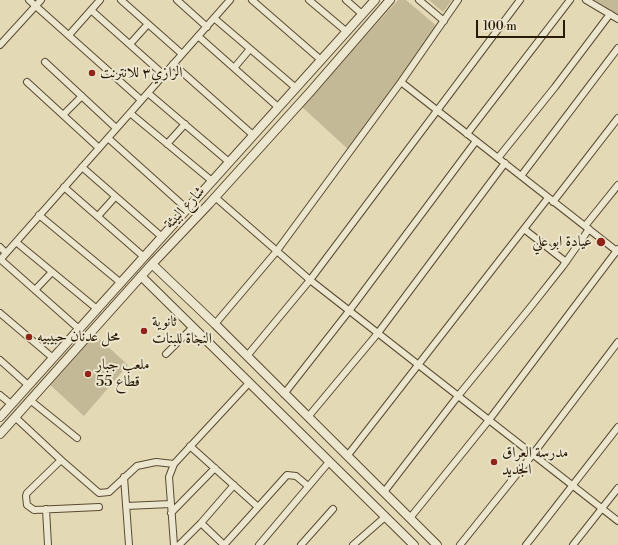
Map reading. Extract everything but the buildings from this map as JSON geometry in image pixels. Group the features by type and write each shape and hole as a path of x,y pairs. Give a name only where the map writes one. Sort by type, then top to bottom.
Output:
{"street":[{"path":"29,0 141,100"},
{"path":"0,45 40,0"},
{"path":"69,35 100,0"},
{"path":"121,0 182,54"},
{"path":"178,0 207,27"},
{"path":"79,329 0,260 230,0"},
{"path":"252,0 321,60"},
{"path":"309,0 347,32"},
{"path":"346,0 362,14"},
{"name":"شارع البيئة","path":"0,417 375,0"},
{"name":"شارع البيئة","path":"0,434 141,276 215,197 390,0"},
{"path":"419,0 444,21"},
{"path":"215,324 276,252 401,82 458,0"},
{"path":"247,356 310,280 520,0"},
{"path":"467,134 570,0"},
{"path":"586,0 618,19"},
{"path":"92,10 164,75"},
{"path":"498,158 555,87 610,14"},
{"path":"214,18 250,49 299,85 311,90"},
{"path":"130,44 148,24"},
{"path":"198,36 278,108"},
{"path":"521,176 618,48"},
{"path":"234,68 250,49"},
{"path":"45,62 116,128"},
{"path":"173,64 253,136"},
{"path":"27,82 99,148"},
{"path":"401,82 618,251 488,420 410,518"},
{"path":"148,93 229,162"},
{"path":"63,115 82,96"},
{"path":"130,113 212,181"},
{"path":"348,456 524,229 551,200 618,118"},
{"path":"167,144 185,124"},
{"path":"108,138 187,209"},
{"path":"284,394 349,311 476,141"},
{"path":"308,417 378,333 505,163"},
{"path":"82,167 162,237"},
{"path":"384,492 458,396 566,262 587,228 618,185"},
{"path":"64,187 144,257"},
{"path":"98,216 115,197"},
{"path":"215,197 276,252 310,280 618,521"},
{"path":"40,215 121,283"},
{"path":"524,229 566,262"},
{"path":"16,242 97,309"},
{"path":"0,247 6,253"},
{"path":"152,264 215,324 436,545"},
{"path":"35,290 52,272"},
{"path":"141,276 414,545"},
{"path":"0,313 53,358"},
{"path":"166,354 193,327"},
{"path":"460,545 533,454 618,342"},
{"path":"0,360 28,385"},
{"path":"174,545 169,477 174,464 249,383"},
{"path":"0,395 11,404"},
{"path":"30,400 76,438"},
{"path":"15,417 60,460 99,493 109,492 137,466 156,462 174,464"},
{"path":"526,545 618,427"},
{"path":"190,446 258,507"},
{"path":"60,460 27,493 27,505 34,510 99,507"},
{"path":"259,545 329,462"},
{"path":"172,513 215,468"},
{"path":"201,523 224,545 287,476 296,476 308,486"},
{"path":"124,477 128,545"},
{"path":"179,545 201,523 234,485"},
{"path":"573,545 603,509 618,488"},
{"path":"126,506 171,504"},
{"path":"46,509 48,545"},
{"path":"301,545 332,509"},
{"path":"353,545 385,517"}],"shaded area":[{"path":"398,0 406,0 439,28 350,151 302,107"},
{"path":"429,0 452,0 443,12"},
{"path":"593,0 618,0 618,15"},
{"path":"92,332 128,365 84,416 47,382"}],"place":[{"name":"الرازي٣ للانترنت","path":"92,73"},
{"name":"عيادة ابو علي","path":"601,242"},
{"name":"ثانوية النجاة للبنات","path":"144,331"},
{"name":"محل عدنان حبيبيه","path":"29,337"},
{"name":"ملعب جبار قطاع 55","path":"88,374"},
{"name":"مدرسة العراق الجديد","path":"494,462"}]}
